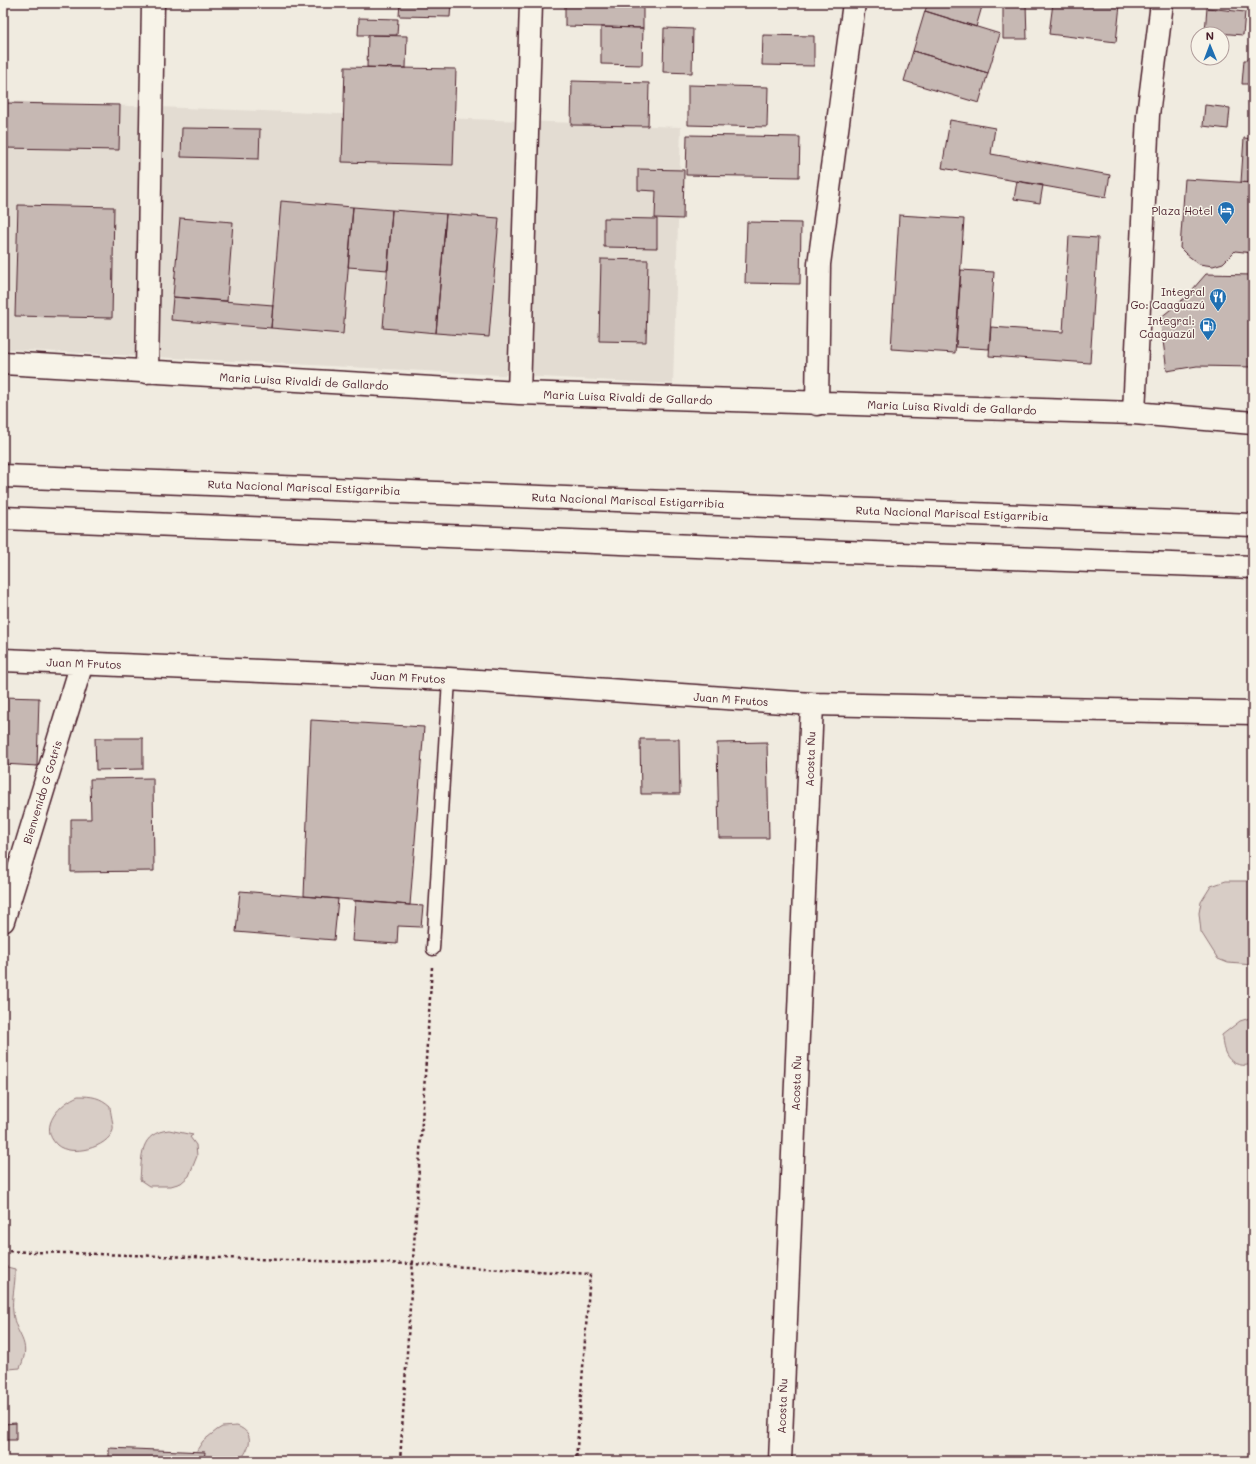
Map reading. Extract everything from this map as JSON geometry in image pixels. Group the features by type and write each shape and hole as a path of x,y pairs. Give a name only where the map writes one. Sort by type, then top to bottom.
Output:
{"main road":[{"path":"147,372 153,3"},
{"path":"519,393 531,3"},
{"path":"818,404 819,264 854,3"},
{"path":"1134,413 1148,115 1162,3"},
{"name":"Maria Luisa Rivaldi de Gallardo","path":"3,363 519,393 818,404 1134,413 1253,423"},
{"name":"Ruta Nacional Mariscal Estigarribia","path":"3,476 1253,526"},
{"path":"3,518 810,551 1253,567"},
{"name":"Juan M Frutos","path":"3,660 448,679 812,704 1253,713"},
{"name":"Bienvenido G Gotris","path":"3,921 82,663"},
{"name":"Acosta Ñu","path":"780,1461 812,704"}],"lane":[{"path":"433,949 448,679"}],"path":[{"path":"400,1461 433,949"},
{"path":"3,1251 413,1264 590,1274 576,1461"}],"shaded area":[{"path":"3,101 681,127 673,384 3,349"},
{"path":"1226,881 1253,882 1253,965 1228,963 1218,959 1201,932 1199,913 1201,902 1211,886"},
{"path":"1253,1017 1253,1061 1246,1065 1236,1064 1228,1058 1224,1050 1222,1035 1240,1021"},
{"path":"78,1096 96,1098 110,1106 113,1130 104,1142 97,1146 80,1150 63,1149 51,1138 49,1130 50,1123 65,1104"},
{"path":"169,1130 193,1135 190,1137 196,1145 197,1156 189,1176 181,1183 171,1186 149,1186 140,1180 144,1147 152,1136 159,1132"},
{"path":"3,1266 15,1269 13,1312 14,1320 25,1351 24,1359 20,1368 9,1369 3,1366 3,1363 6,1361 3,1361"},
{"path":"237,1426 243,1429 249,1437 248,1446 240,1461 200,1461 197,1450 203,1441 222,1427"}],"building":[{"path":"400,3 451,3 450,17 399,16"},
{"path":"565,3 643,3 643,28 565,26"},
{"path":"928,3 983,3 976,27 925,11"},
{"path":"1003,3 1026,3 1027,39 1003,39"},
{"path":"1053,3 1100,3 1120,5 1116,42 1049,34"},
{"path":"1207,8 1245,12 1243,35 1230,34 1230,26 1206,26"},
{"path":"925,11 1000,34 988,73 913,51"},
{"path":"359,18 398,19 397,35 358,35"},
{"path":"601,27 643,28 642,65 601,64"},
{"path":"664,28 693,29 692,73 663,72"},
{"path":"368,35 407,36 406,68 367,67"},
{"path":"763,35 814,36 814,66 762,65"},
{"path":"913,51 988,73 979,103 904,81"},
{"path":"1244,60 1253,60 1253,84 1242,84"},
{"path":"345,67 456,69 453,165 342,162"},
{"path":"572,81 649,83 648,126 571,125"},
{"path":"688,85 768,87 767,127 688,125"},
{"path":"3,103 120,105 119,150 3,148"},
{"path":"1205,105 1230,108 1228,129 1203,126"},
{"path":"950,120 995,128 991,154 1110,175 1106,197 942,168"},
{"path":"182,128 260,129 259,159 181,157"},
{"path":"687,135 800,137 799,177 686,175"},
{"path":"1244,138 1253,139 1253,183 1241,182"},
{"path":"638,169 684,170 683,219 655,218 656,191 638,190"},
{"path":"1185,179 1253,183 1253,253 1235,251 1223,263 1213,266 1199,264 1180,248"},
{"path":"1017,181 1043,185 1040,203 1014,199"},
{"path":"281,201 353,207 343,334 271,328"},
{"path":"18,205 114,207 112,318 15,316"},
{"path":"353,207 392,210 388,270 348,267"},
{"path":"392,210 446,214 436,333 383,328"},
{"path":"446,214 499,218 489,337 436,333"},
{"path":"899,215 964,219 955,353 891,349"},
{"path":"180,218 233,222 227,301 173,297"},
{"path":"604,218 657,219 657,248 604,247"},
{"path":"747,222 801,223 800,284 745,283"},
{"path":"1069,236 1098,238 1090,363 989,356 991,327 1063,332"},
{"path":"601,259 648,260 646,342 599,341"},
{"path":"961,270 994,272 989,349 956,347"},
{"name":"Integral: Caaguazúl","path":"1206,274 1253,275 1253,367 1197,366 1167,371 1160,318 1186,297"},
{"path":"173,297 273,305 271,328 171,320"},
{"path":"3,697 39,698 37,766 3,764"},
{"path":"311,720 424,727 410,905 304,896"},
{"path":"95,738 143,738 143,769 96,770"},
{"path":"640,739 679,739 680,794 641,794"},
{"path":"767,742 769,838 719,838 717,743"},
{"path":"153,778 154,871 71,872 71,819 91,819 90,779"},
{"path":"240,891 338,899 334,940 236,932"},
{"path":"355,901 423,906 421,927 398,926 397,944 352,941"},
{"path":"16,1423 16,1440 3,1440 3,1424"},
{"path":"109,1448 205,1452 204,1461 109,1461"}],"place":[{"name":"Plaza Hotel","path":"1226,225"},
{"name":"Integral Go: Caaguazú","path":"1218,312"},
{"name":"Integral: Caaguazúl","path":"1208,341"}]}
